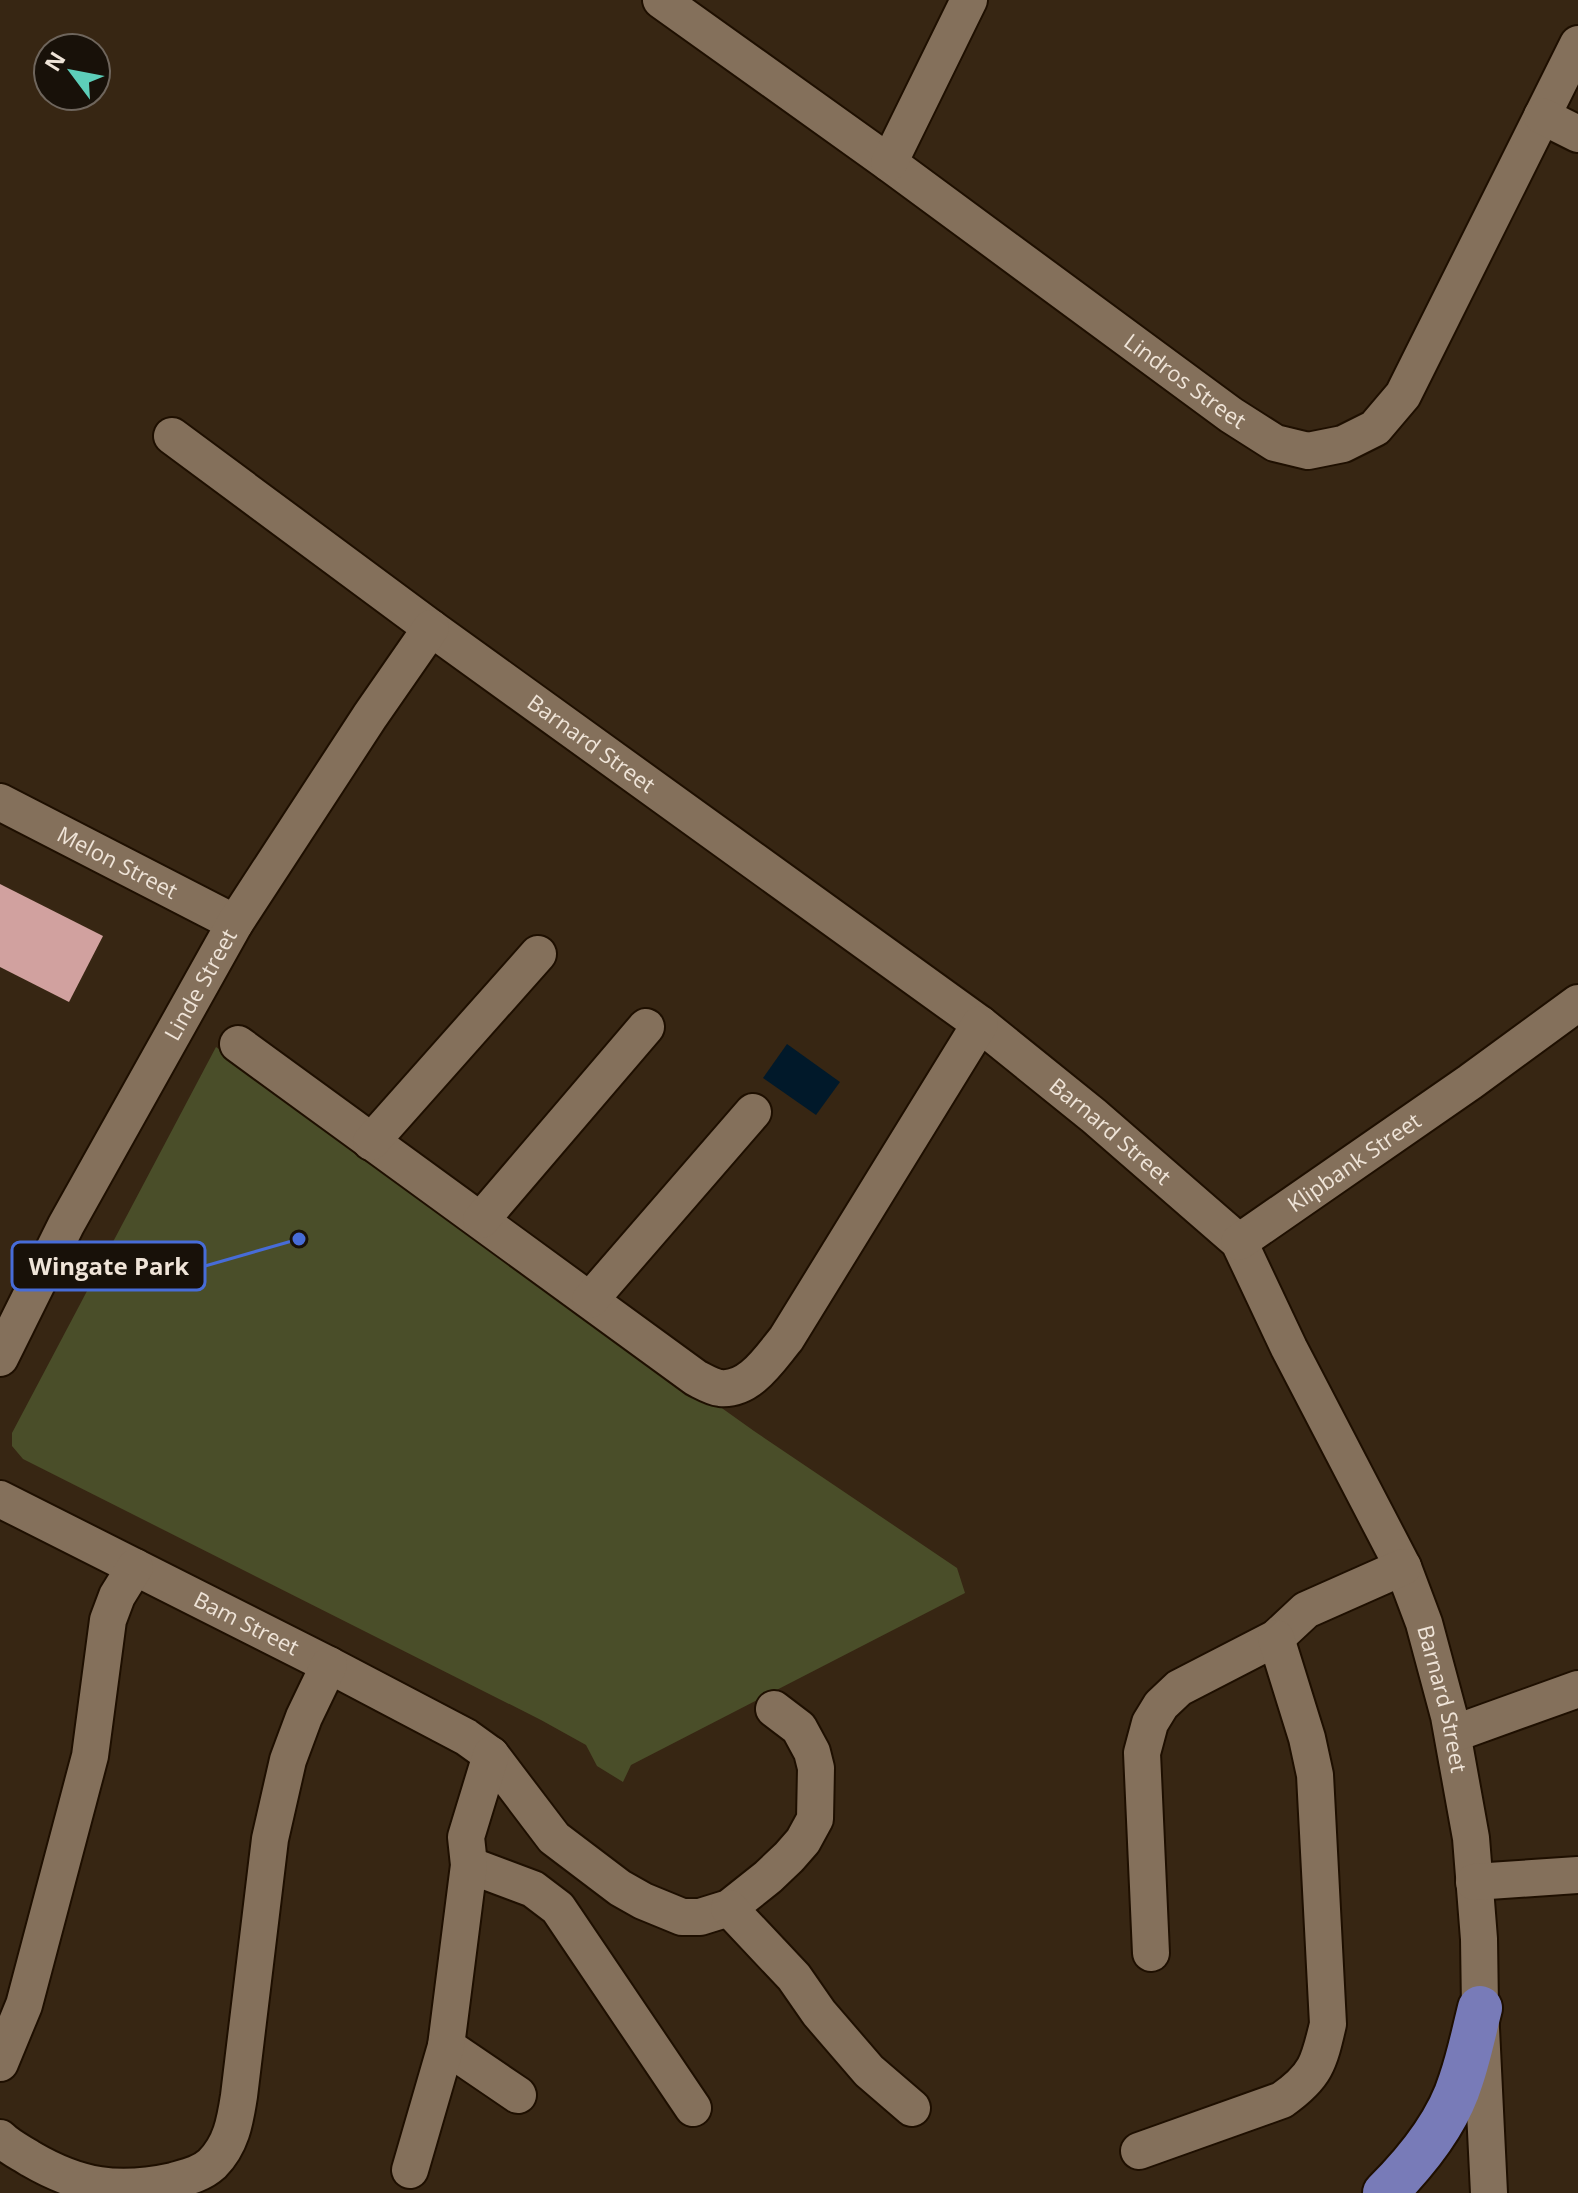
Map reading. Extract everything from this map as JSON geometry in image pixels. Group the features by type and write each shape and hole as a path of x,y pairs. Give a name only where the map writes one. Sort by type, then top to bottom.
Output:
{"main road":[{"path":"1385,2193 1410,2167 1445,2116 1461,2083 1480,2008"}],"street":[{"name":"Lindros Street","path":"661,0 889,163 1231,415 1275,443 1308,451 1343,444 1375,428 1403,395 1578,44"},
{"path":"889,163 969,0"},
{"path":"1542,116 1578,134"},
{"name":"Barnard Street","path":"172,436 431,628 980,1024 1094,1116 1239,1242 1289,1348 1403,1567 1424,1623 1453,1734 1471,1838 1479,1939 1489,2193"},
{"name":"Linde Street","path":"0,1358 66,1225 235,923 431,628"},
{"name":"Melon Street","path":"0,802 235,923"},
{"path":"371,1142 538,954"},
{"name":"Klipbank Street","path":"1239,1242 1578,1003"},
{"name":"Klipbank Street","path":"1470,1082 1578,1023"},
{"path":"238,1044 696,1378 718,1388 734,1387 751,1379 786,1339 980,1024"},
{"path":"481,1220 646,1027"},
{"path":"590,1300 753,1112"},
{"name":"Bam Street","path":"0,1499 466,1737 491,1755 554,1838 620,1888 643,1901 682,1917 700,1917 729,1908"},
{"path":"0,2063 24,2005 90,1756 108,1620 117,1596 135,1567"},
{"path":"1151,1953 1142,1753 1150,1723 1161,1705 1179,1688 1276,1638 1306,1610 1403,1567"},
{"path":"1139,2151 1282,2100 1312,2074 1321,2057 1328,2024 1315,1775 1307,1738 1276,1638"},
{"path":"0,2138 45,2167 95,2187 141,2188 195,2175 211,2165 227,2144 234,2127 239,2096 270,1839 278,1801 288,1760 304,1717 329,1665"},
{"path":"1453,1734 1578,1689"},
{"path":"774,1709 799,1728 812,1752 816,1768 815,1819 803,1841 789,1857 729,1908 794,1977 819,2013 869,2071 912,2108"},
{"path":"410,2170 446,2046 469,1865 466,1837 491,1755"},
{"path":"469,1865 533,1889 558,1908 693,2108"},
{"path":"1474,1882 1578,1875"},
{"path":"446,2046 518,2095"}],"green space":[{"path":"216,1047 754,1431 957,1568 965,1593 631,1765 623,1782 597,1766 586,1745 541,1720 23,1459 12,1446 12,1433"}],"water":[{"path":"787,1044 840,1082 816,1115 763,1078"}],"building":[{"path":"0,884 103,936 69,1002 0,967"}],"place":[{"name":"Wingate Park","path":"299,1239"}]}
